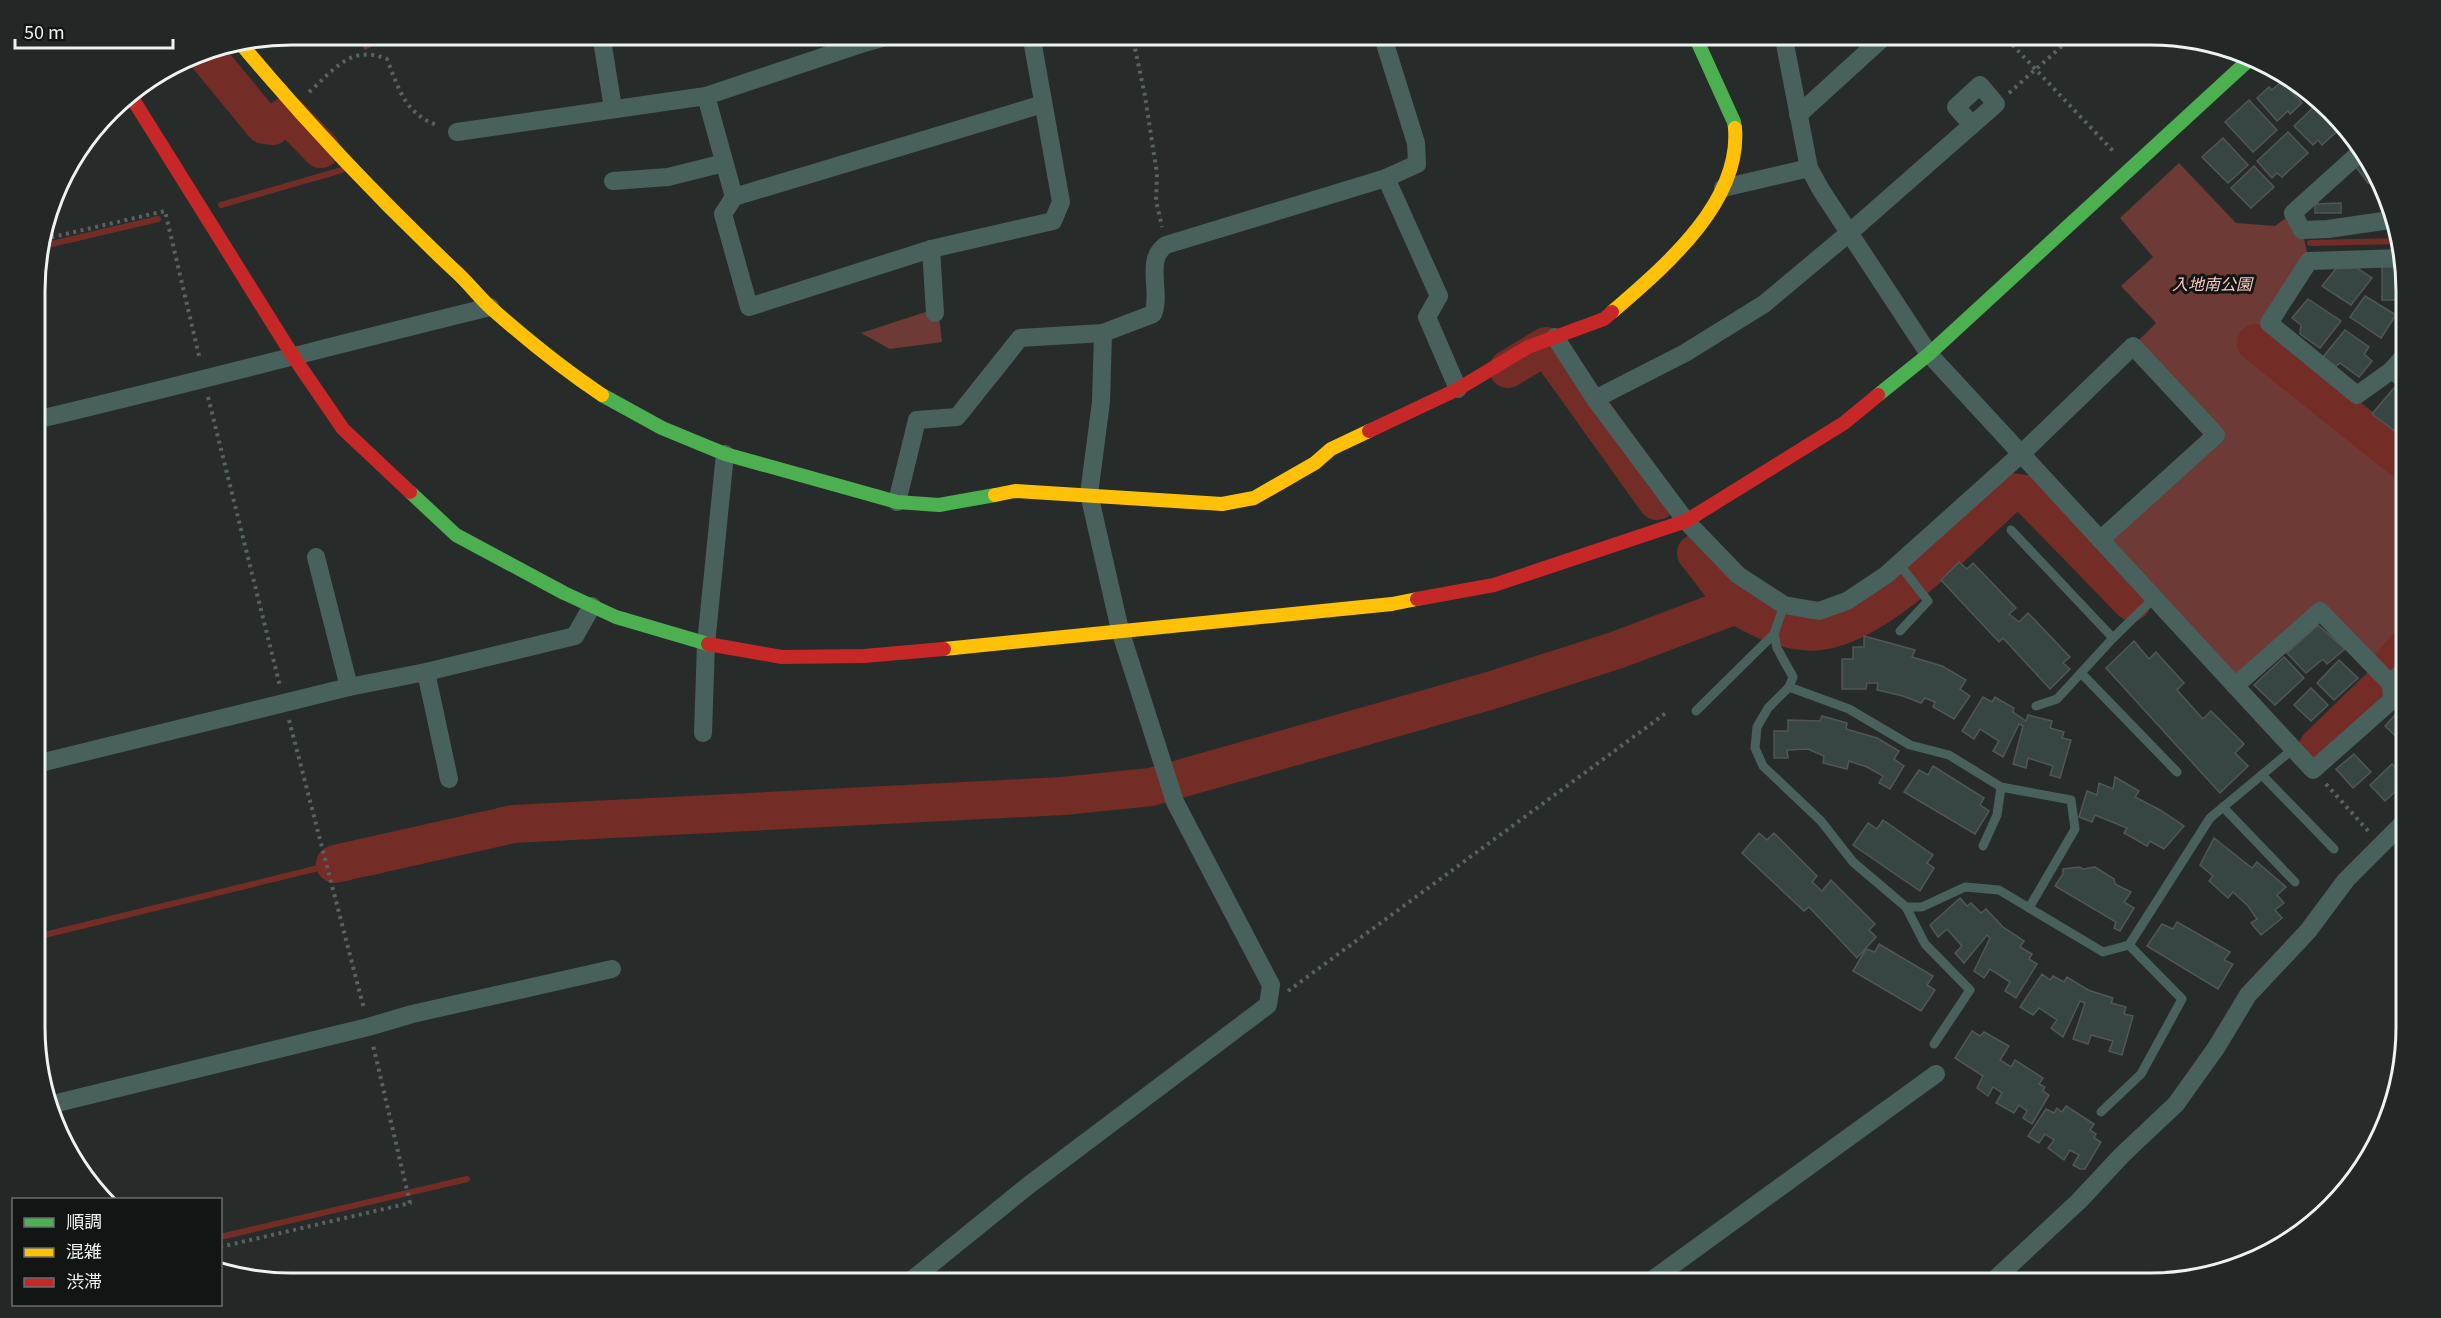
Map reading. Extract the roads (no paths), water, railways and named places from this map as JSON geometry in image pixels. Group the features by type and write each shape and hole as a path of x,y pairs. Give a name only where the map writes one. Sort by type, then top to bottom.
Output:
{"street":[{"path":"603,45 614,108"},
{"path":"457,132 706,96 858,45"},
{"path":"1033,45 1061,202 1053,221 931,249 749,307 723,214 734,197 1043,104"},
{"path":"897,502 917,420 957,417 1020,338 1103,333 1153,314 1157,304 1155,257 1166,245 1386,178 1417,164 1416,143 1386,45"},
{"path":"246,50 293,106 414,233 455,270 490,307 557,363 601,395 662,428 725,454 897,502 939,505 1015,491 1222,504 1254,498 1315,463 1331,449 1458,390 1528,347 1604,319 1654,275 1697,230 1723,188 1736,146 1734,122 1699,45"},
{"path":"1785,45 1809,168 1821,190 1929,354 2293,749 2313,770 2392,699 2391,684 2320,611 2235,686"},
{"path":"1798,115 1874,45"},
{"path":"134,102 293,356 343,429 456,535 616,617 706,644 782,657 864,656 1392,604 1494,585 1686,521 1844,423 1929,354 2244,64"},
{"path":"1595,399 1685,353 1764,304 1849,233 1996,104 1980,85 1956,107 1972,125"},
{"path":"706,96 734,197"},
{"path":"2356,156 2293,213 2302,230 2328,229 2386,221"},
{"path":"614,181 668,177 724,163"},
{"path":"1723,188 1809,168"},
{"path":"1386,178 1439,296 1426,317 1458,390"},
{"path":"931,249 935,313"},
{"path":"2394,258 2309,261 2269,322 2357,395 2396,376"},
{"path":"45,418 204,380 490,307"},
{"path":"920,1273 1029,1185 1268,1005 1271,986 1175,802 1120,630 1089,494 1101,402 1103,333"},
{"path":"1555,337 1595,399 1686,521 1738,575 1783,608 1819,611 1847,601 1886,575 1902,568 2133,346 2216,435 2100,540"},
{"path":"703,733 706,644 725,454"},
{"path":"316,557 349,687"},
{"path":"45,762 349,687 426,672 575,636 592,606"},
{"path":"426,672 449,779"},
{"path":"2391,684 2396,679"},
{"path":"2001,1273 2079,1201 2122,1155 2176,1104 2216,1048 2248,995 2308,931 2346,880 2396,830"},
{"path":"57,1103 368,1027 412,1014 612,969"},
{"path":"1662,1273 1936,1074"}],"lane":[{"path":"2010,530 2113,638"},
{"path":"1900,631 1928,601 1902,568"},
{"path":"2036,706 2057,699 2113,638 2154,598"},
{"path":"1696,711 1775,631 1783,608"},
{"path":"1775,631 1777,648 1793,677 1789,687 1768,708 1757,727 1755,748 1763,766 1821,821 1853,862 1906,907 1925,944 1970,990 1934,1044"},
{"path":"2082,674 2177,772"},
{"path":"1789,687 1849,709 1910,745 1949,755 2001,787 2071,800 2075,829 2029,908"},
{"path":"1906,907 1922,907 1965,887 1999,890 2103,952 2129,945 2210,818 2293,749"},
{"path":"2262,775 2334,849"},
{"path":"1983,846 1997,815 2001,787"},
{"path":"2223,807 2295,882"},
{"path":"2101,1112 2141,1074 2182,999 2129,945"}],"waterway":[{"path":"210,59 264,125 272,126 288,115 321,149"},
{"path":"221,205 342,170"},
{"path":"50,244 158,219"},
{"path":"2310,243 2391,241"},
{"path":"2256,343 2396,455"},
{"path":"1508,369 1546,346 1657,501"},
{"path":"335,864 513,824 1063,796 1151,787 1489,691 1617,650 1736,605 1766,621 1799,631 1821,631 1845,624 1870,612 1922,574 2011,492 2027,494 2132,602"},
{"path":"1696,553 1736,605"},
{"path":"2392,664 2396,659"},
{"path":"2318,747 2380,687"},
{"path":"45,935 335,864"},
{"path":"222,1237 467,1179"}],"park label":[{"name":"入地南公園","path":"2212,284"}]}
